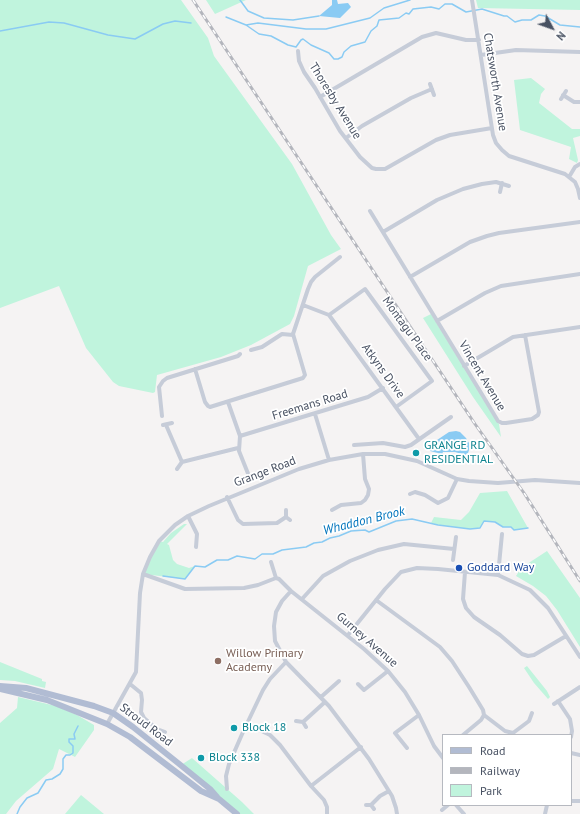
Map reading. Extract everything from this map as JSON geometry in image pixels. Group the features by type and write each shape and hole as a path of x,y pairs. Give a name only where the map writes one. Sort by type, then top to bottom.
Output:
{"main road":[{"name":"Stroud Road","path":"0,688 26,688 48,696 107,724 130,737 201,791 219,799"},
{"name":"Stroud Road","path":"48,696 94,706 113,713 133,727 205,785 236,814"}],"street":[{"name":"Chatsworth Avenue","path":"472,0 492,128 496,143 508,156 565,174 569,177"},
{"path":"320,97 422,36 436,33 466,40 479,40"},
{"path":"481,55 516,50 580,52"},
{"name":"Thoresby Avenue","path":"298,51 299,61 304,72 340,131 367,165 376,169 385,169 436,140 450,135 492,128"},
{"path":"430,84 434,95"},
{"path":"346,138 362,126 411,98 432,89"},
{"path":"566,91 562,97 574,102 580,102"},
{"path":"580,164 575,167 569,177 575,182 580,198"},
{"path":"383,232 437,200 463,189 496,182 509,186"},
{"path":"500,192 502,184"},
{"name":"Vincent Avenue","path":"370,210 498,421 506,423 532,419 538,414 539,407 525,335"},
{"path":"410,276 470,242 487,236 580,222"},
{"path":"194,369 206,404 213,407 305,377 294,335 308,289 315,277 340,257"},
{"path":"437,321 485,293 501,286 580,274"},
{"name":"Montagu Place","path":"329,315 365,289 432,381 396,407"},
{"path":"303,305 329,315"},
{"name":"Atkyns Drive","path":"329,315 419,439"},
{"path":"464,366 513,337 580,327"},
{"path":"251,350 257,350 282,334 294,335"},
{"path":"162,416 159,387 163,381 194,369 238,356 240,354"},
{"name":"Freemans Road","path":"240,436 368,397 382,388"},
{"path":"228,402 240,436 238,448 249,476 264,473"},
{"path":"315,414 329,460"},
{"path":"354,445 382,443 405,447 411,445 451,417"},
{"path":"172,423 165,425 182,462"},
{"path":"177,469 182,462 238,448"},
{"path":"332,510 341,505 361,503 368,495 369,489 365,479 363,454"},
{"name":"Grange Road","path":"107,724 136,672 140,593 143,574 159,541 175,525 188,516 227,498 298,469 329,460 363,454 385,454 417,461 457,479 480,483 535,480 580,483"},
{"path":"413,491 425,495 438,503 448,498 457,479"},
{"path":"227,498 238,520 243,524 277,523 286,517"},
{"path":"286,510 286,517"},
{"path":"188,516 197,534 196,547"},
{"path":"286,517 290,520"},
{"path":"498,575 502,534"},
{"path":"453,560 456,537"},
{"path":"191,542 196,541"},
{"path":"302,599 323,576 378,550 404,544 454,548"},
{"path":"143,574 185,588 244,588 276,578 271,562"},
{"path":"348,635 398,574 410,568 438,569 498,575 530,590 548,608 580,657"},
{"path":"466,572 463,599 466,608 474,617 500,635 522,654 528,656 534,655 566,636"},
{"name":"Gurney Avenue","path":"276,578 348,635 388,671 396,680 419,715 427,733 442,755"},
{"path":"292,591 282,601 276,612 274,626 275,641 286,662 326,702 369,759 389,791 397,814"},
{"path":"376,600 440,646 469,687 483,710 484,715 505,731 513,733 529,721 532,713"},
{"path":"227,789 226,776 229,764 247,724 263,690 270,679 286,662"},
{"path":"358,684 364,690 388,671"},
{"path":"321,697 339,681"},
{"path":"130,684 141,693 141,712 144,718 157,729 165,732"},
{"path":"554,704 580,688"},
{"path":"558,701 570,719 572,734"},
{"path":"303,722 326,702"},
{"path":"407,748 395,733 419,715"},
{"path":"464,734 481,720 484,715"},
{"path":"296,720 303,722 306,727"},
{"path":"247,724 270,735 280,745 311,786 324,800 328,814"},
{"path":"311,786 361,748"},
{"path":"366,805 373,807 380,796 389,791"},
{"path":"442,810 447,806"},
{"path":"457,806 464,814"}],"green space":[{"path":"0,0 181,0 208,38 214,56 292,164 331,235 341,249 308,266 294,316 290,324 251,345 221,357 157,375 155,392 153,393 119,386 113,382 86,348 59,286 0,308"},
{"path":"206,0 246,0 215,14"},
{"path":"476,0 580,0 580,10 478,8"},
{"path":"531,78 545,89 541,94 539,103 572,129 580,129 580,136 573,138 578,160 577,163 569,159 571,147 520,130 514,80"},
{"path":"431,314 499,424 501,437 473,397 423,318"},
{"path":"507,491 528,528 514,530 511,527 503,527 495,522 484,521 480,528 470,529 431,523 434,517 461,520 469,512 480,493"},
{"path":"184,524 187,524 167,544 169,545 173,560 177,564 189,568 195,566 185,579 143,574 159,541 163,542 171,533"},
{"path":"547,551 580,598 580,647 557,610 546,596 516,576 521,568"},
{"path":"0,662 42,679 42,681 46,682 45,688 15,681 0,680"},
{"path":"527,666 547,691 550,697 548,699 534,683 524,668"},
{"path":"18,697 56,706 77,715 94,725 94,730 75,757 59,749 53,769 16,801 6,814 0,814 0,723 17,708"},
{"path":"192,758 254,814 237,814 181,765"},
{"path":"81,795 104,814 65,814"}],"water":[{"path":"332,0 337,0 338,4 348,3 351,7 340,18 319,16 332,5"},
{"path":"449,432 460,432 469,443 468,453 465,455 455,452 443,452 442,454 430,451 431,445 434,442"}],"waterway":[{"path":"240,0 248,11 264,18 293,20 319,16"},
{"path":"246,25 258,23 306,29 326,29 370,18 384,8 410,0"},
{"path":"226,17 246,25 259,34 271,36 288,45 296,47 303,39 311,45 329,53 334,59 342,57 344,52 351,46 365,42 371,31 377,26 379,20 399,18 406,13 409,14 413,9 431,7 439,9 445,4 452,4 466,12 482,9 507,16 515,22 531,20 539,15 545,16 560,25 580,27"},
{"path":"0,31 49,22 64,23 108,35 135,39 163,24 175,21 191,23"},
{"name":"Whaddon Brook","path":"163,576 185,579 195,566 205,567 217,560 228,560 237,556 255,559 262,554 273,554 282,550 306,547 351,531 365,530 369,532 396,521 412,519 438,525 470,529 480,528 484,521 495,522 503,527 511,527 514,530 528,528"},
{"path":"17,814 27,798 38,793 46,780 52,779 60,774 63,769 63,759 66,755 73,753 73,746 69,742 69,739 75,739 74,734 78,726"}],"railway":[{"path":"193,0 475,424 524,493 580,581"}],"place":[{"name":"GRANGE RD RESIDENTIAL","path":"416,453"},
{"name":"Goddard Way","path":"459,568"},
{"name":"Willow Primary Academy","path":"218,661"},
{"name":"Block 18","path":"234,728"},
{"name":"Block 338","path":"201,758"}]}
